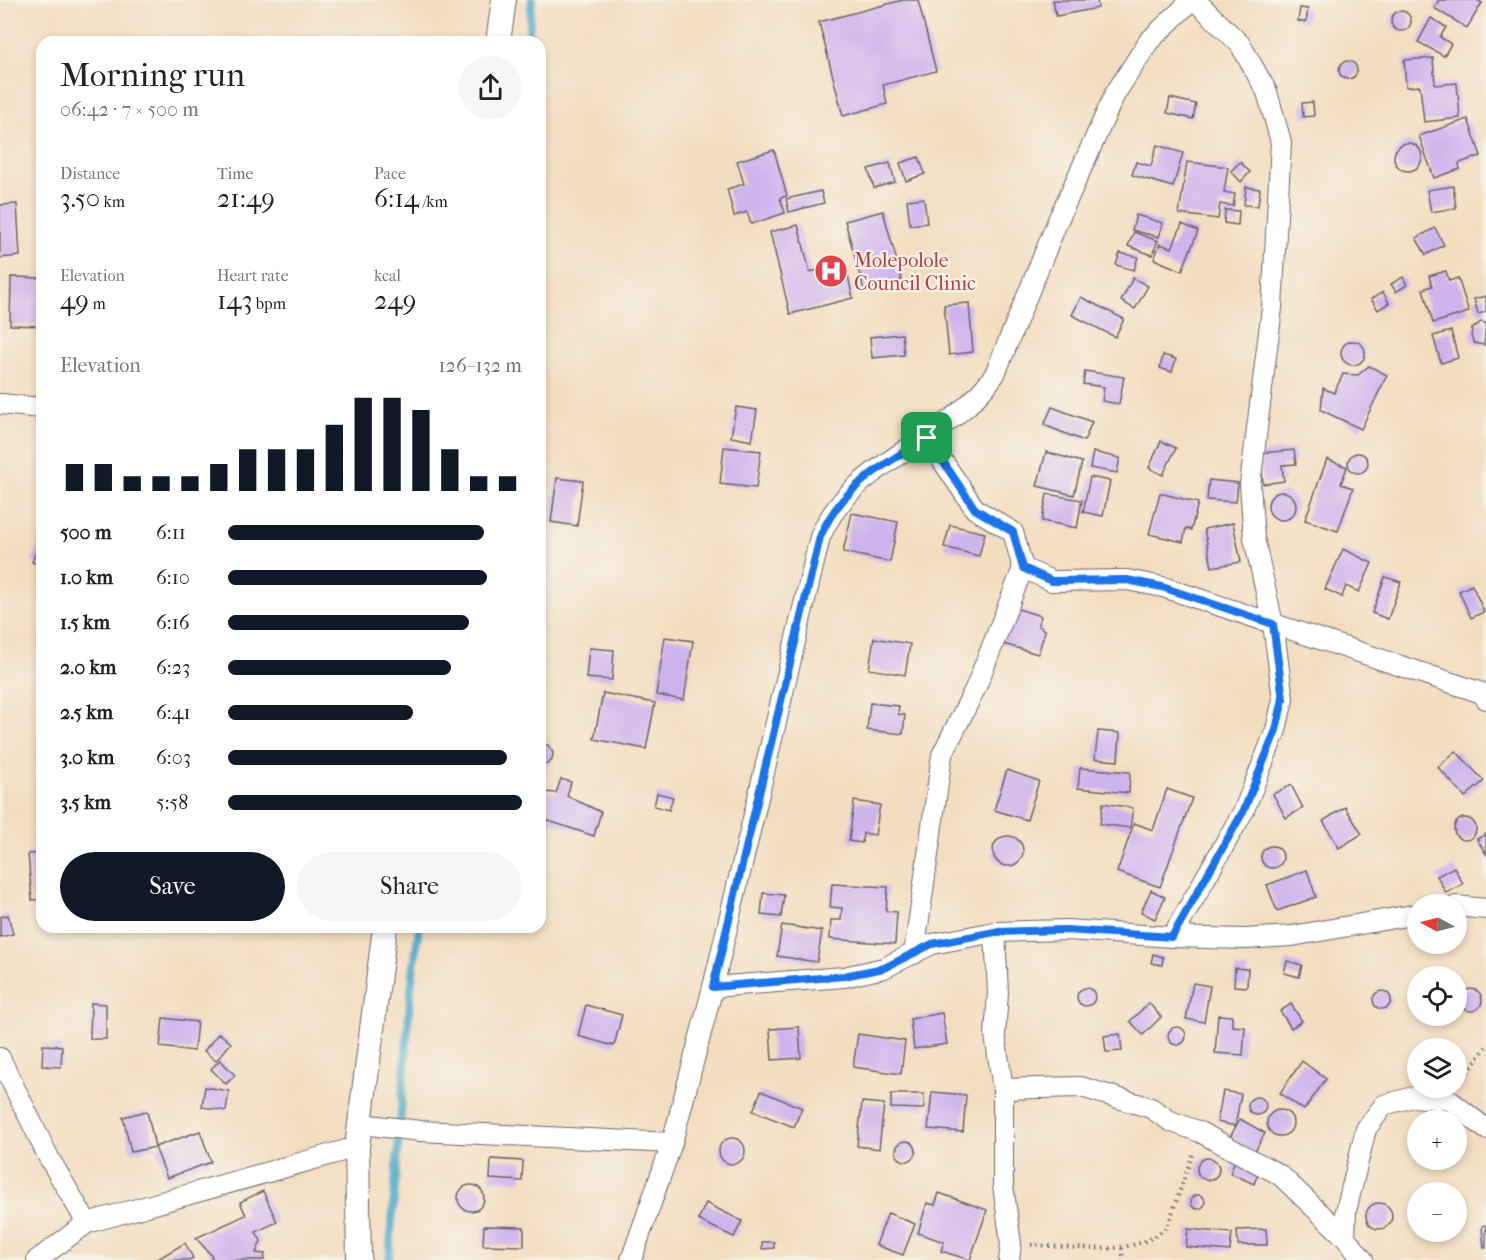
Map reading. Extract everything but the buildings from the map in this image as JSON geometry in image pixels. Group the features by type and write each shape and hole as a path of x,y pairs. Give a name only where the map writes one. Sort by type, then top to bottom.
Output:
{"street":[{"path":"499,36 504,0"},
{"path":"631,1260 672,1143 713,987 820,537 829,514 848,492 888,462 927,438 982,393 995,374 1059,218 1115,94 1149,41 1193,0 1240,44 1268,92 1281,142 1272,308 1251,485 1254,538 1273,624 1283,699 1276,730 1244,810 1172,937"},
{"path":"0,404 36,407"},
{"path":"914,954 942,755 976,687 1023,568 1013,532 975,509 927,438"},
{"path":"1023,568 1052,581 1127,580 1162,587 1482,693 1486,699"},
{"path":"1467,907 1486,909"},
{"path":"713,987 844,976 884,968 932,944 995,932 1066,930 1172,937 1292,936 1407,916"},
{"path":"995,932 998,993 995,1035 1003,1089 1003,1173 1010,1252"},
{"path":"358,1260 359,1135 384,933"},
{"path":"0,1058 49,1158 87,1223"},
{"path":"1003,1089 1082,1087 1150,1108 1170,1121 1200,1132 1280,1175 1345,1237 1364,1260"},
{"path":"1345,1237 1346,1211 1366,1129 1384,1105 1413,1097 1449,1100 1486,1129"},
{"path":"38,1260 87,1223 359,1135 420,1131 672,1143"}],"path":[{"path":"1449,1100 1486,1047"},
{"path":"1010,1252 1122,1248 1160,1234 1168,1225 1200,1132"},
{"path":"1122,1248 1123,1260"}],"waterway":[{"path":"529,36 532,0"},
{"path":"389,1260 411,989 418,933"}],"place":[{"name":"Molepolole Council Clinic","path":"831,271"}],"route":[{"path":"927,438 975,509 1013,532 1023,568 1052,581 1127,580 1162,587 1273,624 1283,699 1276,730 1244,810 1172,937 1066,930 995,932 932,944 884,968 844,976 713,987 820,537 829,514 848,492 888,462 927,438"}]}
